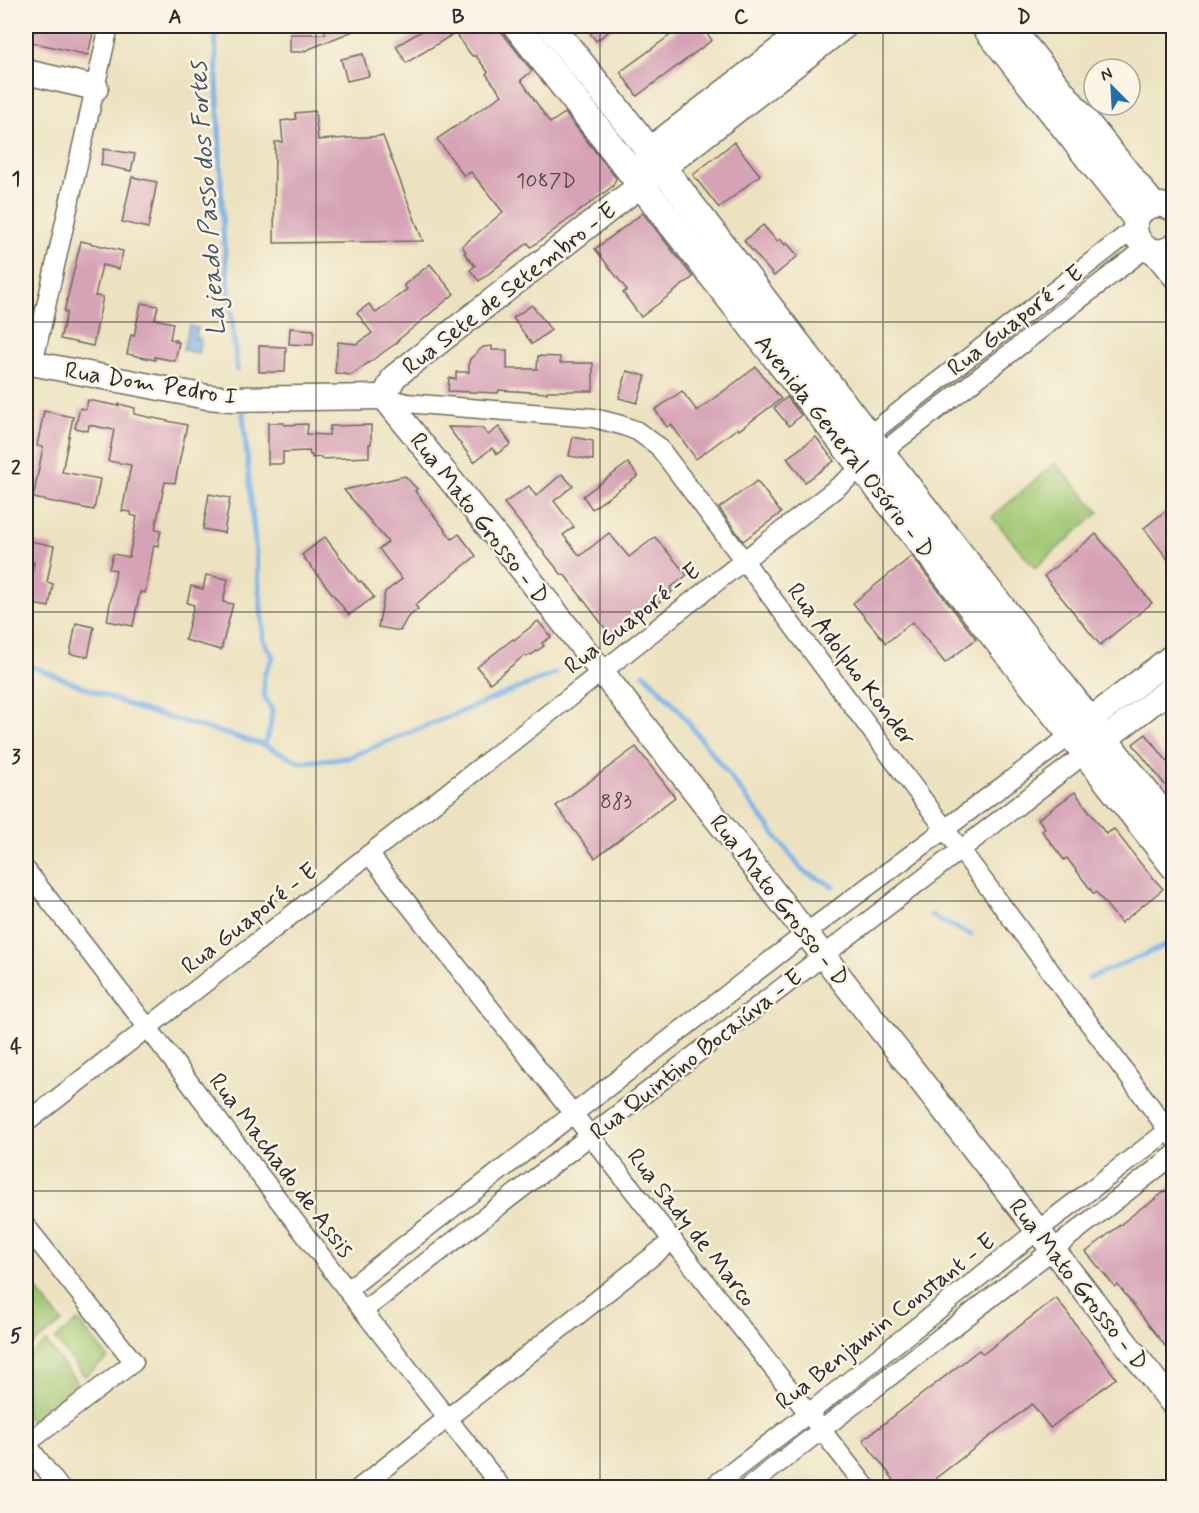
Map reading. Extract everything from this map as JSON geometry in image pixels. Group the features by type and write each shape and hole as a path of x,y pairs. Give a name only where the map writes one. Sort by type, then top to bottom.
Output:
{"main road":[{"name":"Avenida General Osório - D","path":"517,26 641,185 866,452 1088,737 1173,866"},
{"name":"Avenida General Osório - D","path":"551,26 656,159 866,452"},
{"name":"Avenida General Osório - D","path":"1088,737 1173,829"}],"street":[{"path":"29,363 109,26"},
{"name":"Rua Sete de Setembro - E","path":"384,397 394,377 641,185 656,159 810,26"},
{"name":"Rua Sete de Setembro - E","path":"656,159 845,26"},
{"path":"983,26 1156,223"},
{"path":"1010,26 1156,223 1173,275"},
{"path":"26,72 96,88"},
{"name":"Rua Guaporé - E","path":"26,1123 744,561 866,452 1156,223"},
{"name":"Rua Dom Pedro I","path":"29,363 207,397 232,399 384,397"},
{"name":"Rua Adolpho Konder","path":"384,397 406,403 594,418 638,431 658,446 1172,1131"},
{"name":"Rua Mato Grosso - D","path":"384,397 602,672 1173,1405"},
{"name":"Rua Quintino Bocaiúva - E","path":"363,1311 960,849 1088,737 1173,655"},
{"name":"Rua Quintino Bocaiúva - E","path":"347,1290 806,933 945,829 1088,737 1173,686"},
{"name":"Rua Sady de Marco","path":"369,854 867,1488"},
{"name":"Rua Machado de Assis","path":"26,870 363,1311 502,1488"},
{"name":"Rua Benjamin Constant - E","path":"711,1488 1037,1231 1172,1131"},
{"name":"Rua Benjamin Constant - E","path":"750,1485 1173,1155"},
{"path":"464,1198 481,1220"},
{"path":"26,1226 134,1362 26,1444 60,1488"},
{"path":"359,1488 673,1240"},
{"path":"740,1466 750,1485"}],"green space":[{"path":"1055,463 1099,512 1035,568 992,517"},
{"path":"35,1288 62,1322 26,1350 26,1296"},
{"path":"78,1321 108,1358 85,1376 55,1339"},
{"path":"46,1342 79,1385 30,1422 26,1416 26,1358"}],"water":[{"path":"189,326 198,328 195,338 201,339 198,353 183,350"}],"building":[{"path":"26,26 94,28 88,55 26,41"},
{"path":"322,26 365,26 302,52 290,52 290,34 326,34"},
{"path":"430,26 497,26 532,71 521,80 550,123 565,113 616,178 613,186 531,247 528,243 479,281 470,270 475,266 464,253 466,252 462,246 503,212 471,172 464,176 437,139 502,95 476,56 472,56 455,33 406,63 396,46"},
{"path":"585,26 616,26 596,41"},
{"path":"683,26 701,26 712,40 637,96 620,72"},
{"path":"363,54 369,76 347,81 341,59"},
{"path":"315,111 318,140 383,136 423,241 274,243 275,142 283,142 281,121 296,119 295,113"},
{"path":"734,142 760,175 719,208 693,175"},
{"path":"104,149 135,154 131,171 101,165"},
{"path":"132,177 157,182 148,228 122,222"},
{"path":"643,213 693,277 641,317 623,293 627,290 595,249"},
{"path":"763,225 777,241 780,239 785,245 787,243 798,256 774,276 744,241"},
{"path":"81,241 123,251 119,269 102,265 95,296 103,297 93,346 60,339"},
{"path":"430,264 454,294 398,342 351,375 335,373 338,342 357,344 372,333 357,313 369,304 376,313 407,289 404,285"},
{"path":"141,303 158,306 155,319 173,323 170,339 179,342 175,361 155,357 155,360 127,354 131,335 134,336"},
{"path":"532,305 551,330 532,344 513,318"},
{"path":"290,328 314,330 313,345 289,344"},
{"path":"259,346 286,347 285,372 259,372"},
{"path":"492,346 492,350 507,350 507,369 537,369 538,356 560,357 560,363 593,363 593,391 547,391 547,393 499,390 498,393 448,391 449,378 456,379 456,372 469,372 470,359 483,347"},
{"path":"756,367 781,399 696,459 671,424 667,427 655,410 682,391 697,411"},
{"path":"627,371 646,376 637,403 619,398"},
{"path":"787,397 801,415 789,426 774,408"},
{"path":"88,400 135,408 134,414 187,425 175,483 165,482 155,529 161,530 158,546 154,545 145,593 140,592 133,626 107,621 116,570 109,569 113,554 129,557 137,517 131,515 131,512 122,511 131,465 108,461 114,430 89,425 88,431 75,428 80,408 86,409"},
{"path":"44,411 73,417 62,472 100,479 94,510 33,498 43,447 37,446"},
{"path":"268,423 308,424 307,434 329,435 330,426 371,425 369,457 321,459 321,457 312,458 309,451 283,452 283,464 268,464"},
{"path":"448,427 482,428 488,435 499,427 511,444 497,454 492,448 474,462"},
{"path":"573,437 593,441 593,460 569,456"},
{"path":"816,437 834,461 805,482 787,458"},
{"path":"628,463 638,476 592,509 583,496"},
{"path":"562,474 573,486 554,501 574,527 563,535 580,556 609,533 629,557 655,537 687,575 670,588 672,592 611,636 564,574 562,575 504,503 529,486 536,496"},
{"path":"405,476 417,489 415,491 452,539 459,534 476,556 415,605 418,609 407,618 400,631 378,627 385,592 402,579 379,549 388,542 344,490"},
{"path":"757,481 781,513 743,541 719,508"},
{"path":"209,494 230,498 224,533 203,529"},
{"path":"1173,505 1173,566 1144,528"},
{"path":"1096,534 1152,603 1100,645 1044,576"},
{"path":"325,537 359,582 361,581 374,597 349,615 302,555"},
{"path":"26,540 54,546 47,582 53,584 49,607 26,603 34,562 26,560"},
{"path":"912,556 976,639 945,663 912,622 886,643 853,603"},
{"path":"206,575 228,579 223,602 233,604 221,650 185,640 194,605 187,603 191,586 203,589"},
{"path":"538,621 551,637 542,643 544,646 527,657 525,655 490,683 477,667"},
{"path":"76,623 94,627 88,657 70,654"},
{"path":"1146,734 1173,769 1173,795 1133,744"},
{"path":"636,747 675,797 595,858 556,806"},
{"path":"1075,792 1106,834 1114,829 1163,889 1121,923 1096,892 1094,894 1067,858 1064,860 1042,831 1045,828 1038,819"},
{"path":"1173,1185 1173,1356 1118,1285 1115,1287 1086,1252"},
{"path":"1056,1298 1116,1378 1050,1428 1032,1404 936,1478 943,1488 900,1488 863,1440 979,1350 983,1354"}],"waterway":[{"name":"Lajeado Passo dos Fortes","path":"215,26 223,232 237,370"},
{"name":"Lajeado Passo dos Fortes","path":"243,413 264,641 273,657 264,675 264,695 272,710 270,729 264,745"},
{"path":"26,664 136,708 264,745 300,762 347,758 556,673"},
{"path":"644,673 678,709 803,871 833,886"},
{"path":"931,916 971,935"},
{"path":"1089,978 1174,942"}]}
